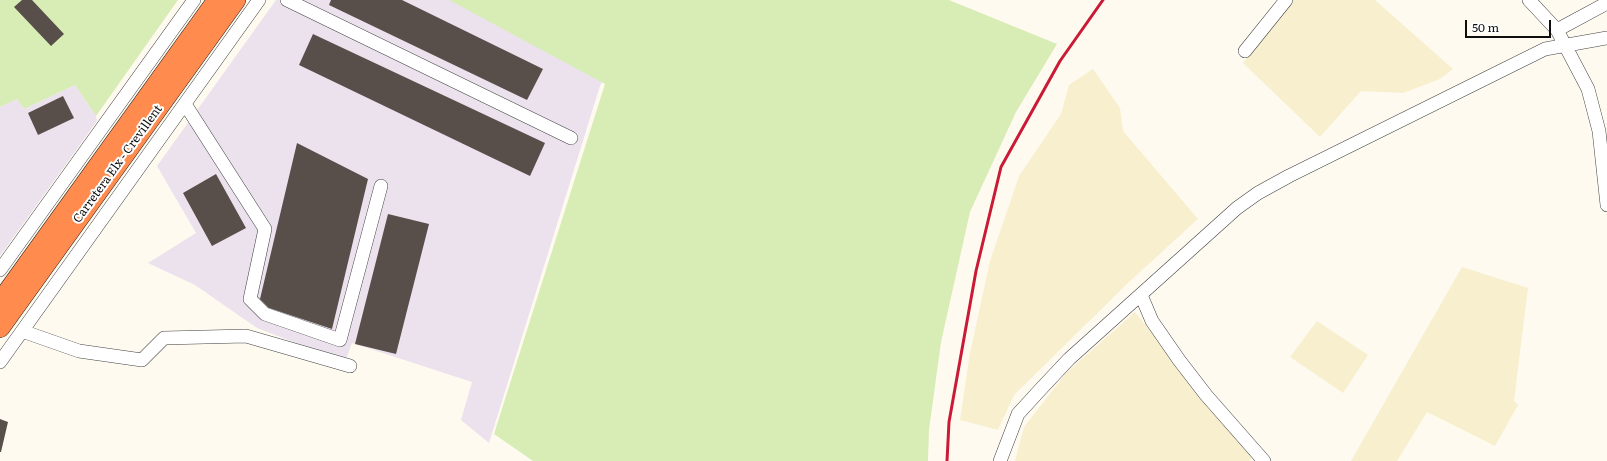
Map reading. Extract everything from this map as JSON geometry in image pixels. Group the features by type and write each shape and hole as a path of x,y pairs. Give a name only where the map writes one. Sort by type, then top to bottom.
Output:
{"highway":[{"name":"Carretera Elx - Crevillent","path":"0,302 217,0"},
{"name":"Carretera Elx - Crevillent","path":"0,328 236,0"}],"street":[{"path":"0,270 194,0"},
{"path":"172,30 203,0"},
{"path":"0,362 259,0"},
{"path":"287,0 571,138"},
{"path":"1245,51 1286,0"},
{"path":"1530,0 1557,30 1588,89 1599,131 1607,205"},
{"path":"1557,30 1607,3"},
{"path":"1000,461 1018,414 1069,359 1237,208 1258,193 1544,49 1607,38"},
{"path":"185,104 265,229 250,299 265,314 340,340 382,186"},
{"path":"1141,295 1152,321 1179,360 1206,395 1264,461"},
{"path":"22,331 79,351 142,360 164,338 246,336 350,366"}],"shaded area":[{"path":"276,0 640,0 600,86 489,443 461,420 472,382 352,343 345,362 257,328 195,285 148,263 196,233 157,166"},
{"path":"1293,0 1375,0 1453,69 1440,79 1403,93 1361,91 1320,137 1243,63"},
{"path":"1093,69 1120,108 1123,131 1198,219 1129,282 1014,395 998,430 960,420 970,353 990,261 1019,176 1061,114 1069,85"},
{"path":"75,85 96,116 97,121 0,256 0,107 17,99 24,109"},
{"path":"1462,267 1528,288 1514,401 1518,405 1495,446 1427,412 1397,461 1351,461"},
{"path":"1135,312 1252,458 1249,461 1015,461 1024,427 1066,373"},
{"path":"1317,321 1368,355 1343,393 1290,357"}],"green space":[{"path":"0,0 178,0 96,116 75,85 24,109 17,99 0,107"},
{"path":"449,0 949,0 1057,44 1016,112 970,212 941,342 929,430 928,461 533,461 494,434 605,84"}],"building":[{"path":"22,0 32,0 64,34 51,46 14,7"},
{"path":"331,0 402,0 543,69 527,100 329,5"},
{"path":"313,34 545,143 530,176 299,65"},
{"path":"63,96 74,118 38,135 28,113"},
{"path":"297,143 368,179 332,329 269,308 260,299"},
{"path":"216,174 246,228 212,246 183,193"},
{"path":"388,214 429,224 396,354 355,344"},
{"path":"0,419 8,422 1,452 0,452"}],"railway":[{"path":"947,461 949,422 976,271 1001,167 1060,61 1103,0"}]}
